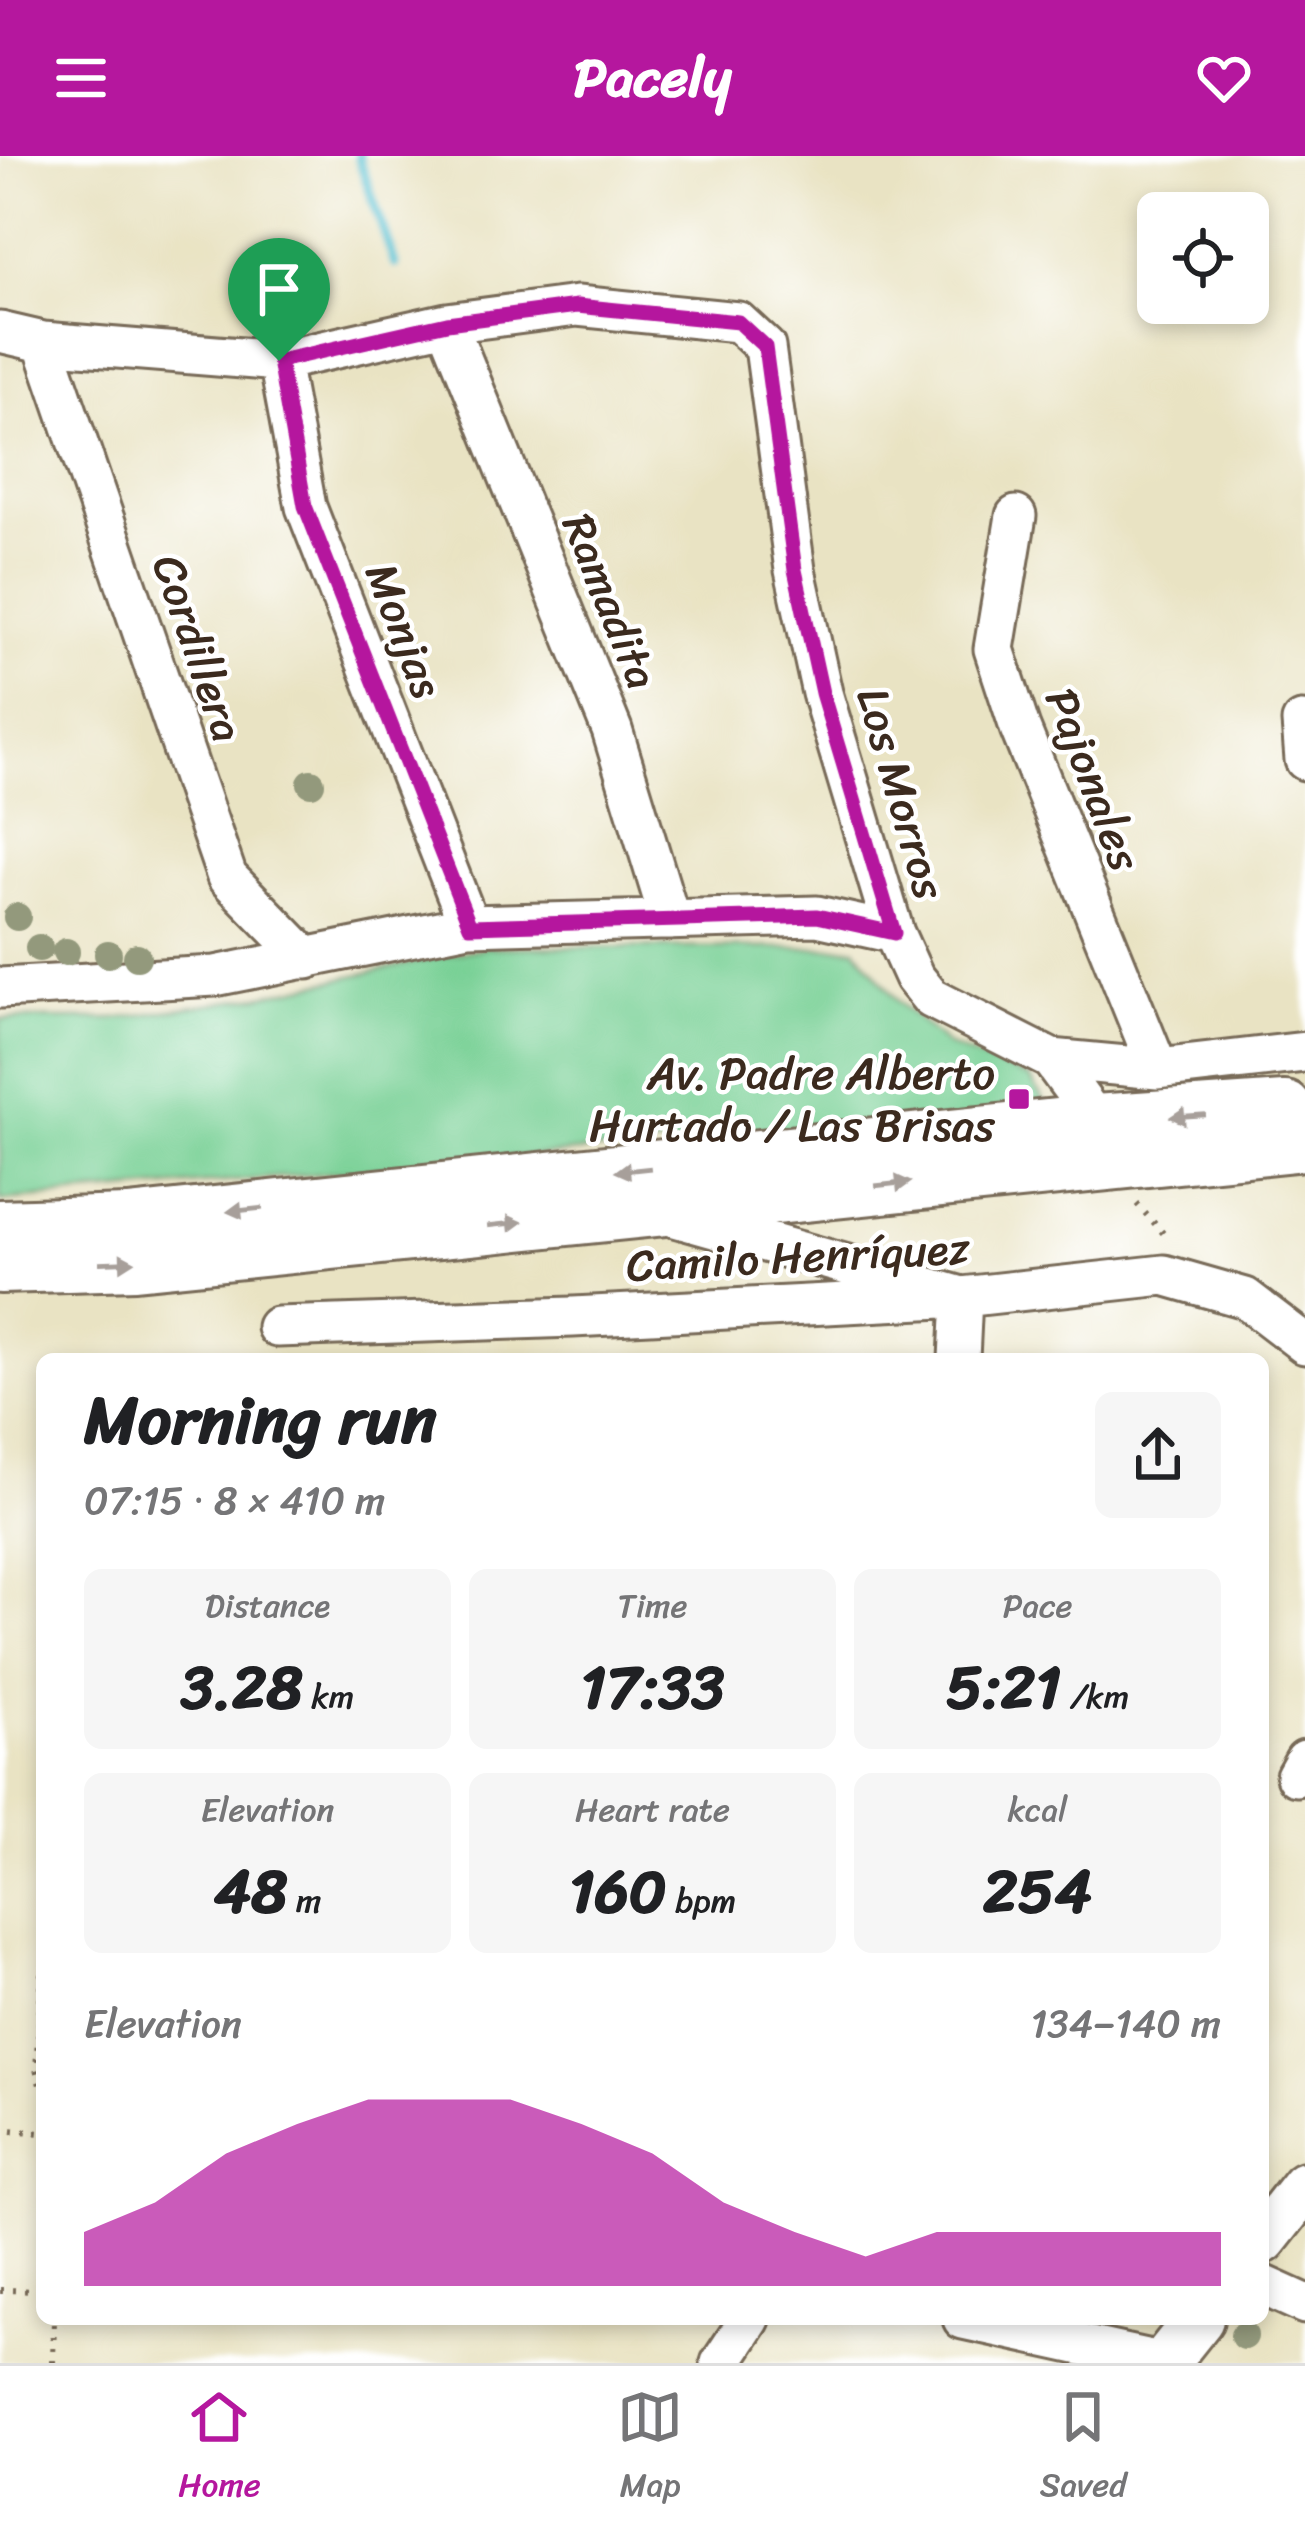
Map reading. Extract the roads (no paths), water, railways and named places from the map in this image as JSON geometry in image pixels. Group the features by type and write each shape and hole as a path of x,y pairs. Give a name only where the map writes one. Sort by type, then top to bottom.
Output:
{"main road":[{"path":"0,1266 135,1262 647,1210 1305,1108"},
{"path":"0,1227 128,1222 1112,1141 1305,1143"}],"street":[{"name":"Los Morros","path":"447,323 577,306 738,322 765,347 795,570 808,632 894,933 914,977 931,998 1051,1059 1112,1141"},
{"path":"0,332 43,343 279,361 447,323"},
{"name":"Ramadita","path":"447,323 611,730 670,920"},
{"name":"Cordillera","path":"43,343 226,877 307,959"},
{"name":"Monjas","path":"279,361 305,506 470,926"},
{"name":"Pajonales","path":"1016,516 994,649 1020,728 1158,1069"},
{"path":"0,988 215,976 470,926 817,916 894,933"},
{"path":"1051,1059 1158,1069 1305,1052"},
{"path":"647,1210 962,1297 959,1353"},
{"name":"Camilo Henríquez","path":"277,1327 962,1297 1164,1275 1245,1298 1305,1344"},
{"path":"1269,2231 1305,2186"},
{"path":"1269,2288 1305,2304"},
{"path":"721,2363 746,2325"},
{"path":"990,2325 1164,2363 1194,2325"}],"waterway":[{"path":"358,156 395,264"}],"place":[{"name":"Av. Padre Alberto Hurtado / Las Brisas","path":"1019,1099"}]}
